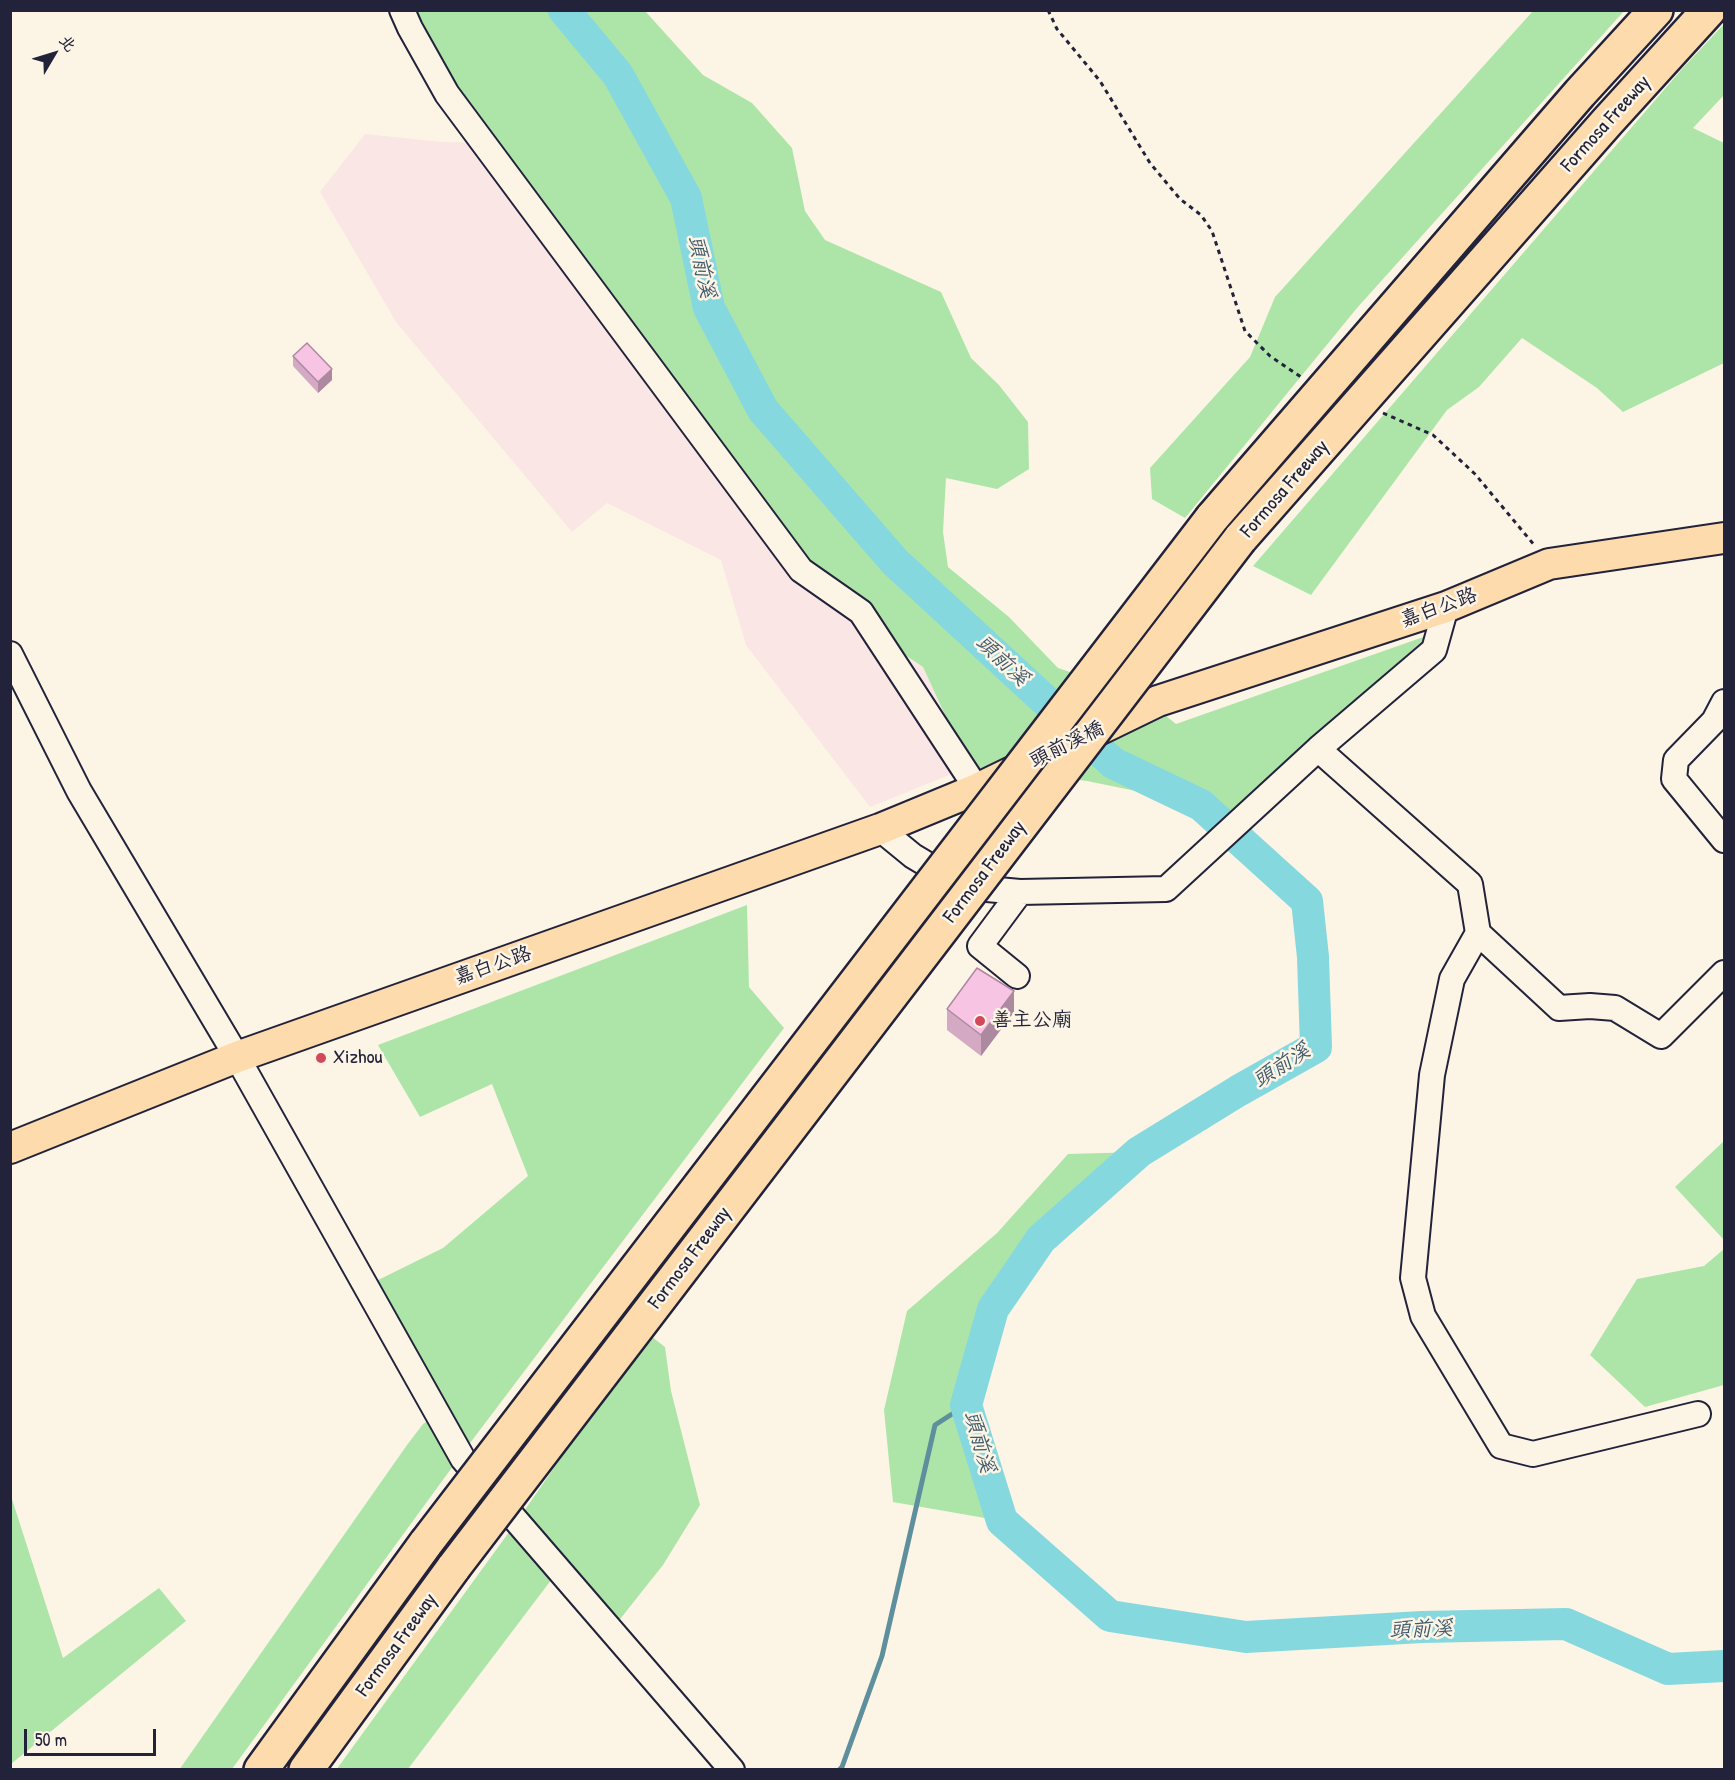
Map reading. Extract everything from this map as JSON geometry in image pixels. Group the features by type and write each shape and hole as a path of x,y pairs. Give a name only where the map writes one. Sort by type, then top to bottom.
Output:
{"highway":[{"name":"Formosa Freeway","path":"261,1770 426,1543 1212,518 1580,93 1656,10"},
{"name":"Formosa Freeway","path":"306,1770 454,1567 1240,539 1607,122 1709,10"}],"main road":[{"name":"嘉白公路","path":"1158,701 1446,607 1550,564 1725,538"},
{"name":"頭前溪橋","path":"977,789 1158,701"},
{"name":"嘉白公路","path":"10,1148 237,1057 880,829 977,789"}],"street":[{"path":"402,10 415,38 454,104 801,570 861,612 977,789"},
{"path":"880,829 914,856 965,887 1020,892 1166,889 1318,749 1434,650 1446,607"},
{"path":"10,654 80,791 237,1057 464,1459 732,1770"},
{"path":"1725,702 1714,721 1676,760 1674,779 1725,840"},
{"path":"1318,749 1470,885 1478,933 1559,1008 1590,1006 1615,1008 1661,1036 1725,974"},
{"path":"1017,976 980,946 1020,892"},
{"path":"1478,933 1452,979 1432,1075 1413,1278 1423,1316 1501,1446 1533,1454 1698,1414"}],"path":[{"path":"1048,10 1057,29 1100,81 1150,163 1180,199 1201,215 1212,231 1245,331 1270,356 1303,378"},
{"path":"1377,410 1433,435 1475,474 1550,564"}],"shaded area":[{"path":"365,134 442,142 494,143 817,596 923,667 969,767 870,807 746,645 721,560 607,503 572,532 396,322 320,192"}],"green space":[{"path":"403,11 645,11 703,75 752,103 792,148 805,211 825,240 941,292 971,358 999,385 1028,422 1029,469 997,489 946,478 943,532 948,567 1009,617 1058,668 1140,695 1176,724 1429,635 1234,811 1087,781 969,767 923,667 817,596 494,143"},
{"path":"1533,11 1624,11 1357,308 1185,518 1152,499 1150,468 1250,357 1275,297"},
{"path":"1724,24 1724,95 1693,128 1724,143 1724,363 1623,412 1597,388 1522,338 1479,387 1447,410 1311,595 1253,566 1682,69"},
{"path":"747,905 749,987 784,1028 464,1451 232,1769 179,1770 407,1445 423,1424 442,1412 368,1285 443,1248 528,1176 492,1084 420,1117 378,1045"},
{"path":"1724,1141 1724,1240 1675,1187"},
{"path":"1139,1152 1041,1239 993,1309 966,1405 1002,1521 893,1502 884,1410 907,1311 997,1233 1068,1154"},
{"path":"1724,1249 1724,1385 1645,1407 1590,1355 1637,1279 1704,1266"},
{"path":"647,1333 665,1347 671,1391 700,1505 663,1565 613,1628 561,1567 408,1769 336,1770 520,1517"},
{"path":"11,1496 63,1658 159,1588 186,1621 11,1764"}],"building":[{"path":"307,343 332,369 318,382 293,356"},
{"path":"977,968 1014,991 981,1035 947,1009"}],"waterway":[{"name":"頭前溪","path":"564,10 618,75 686,198 709,308 763,410 895,562 1113,763 1201,805 1307,901 1313,957 1316,1047 1238,1091 1139,1152 1041,1239 993,1309 966,1405 1002,1521 1110,1616 1246,1637 1422,1627 1566,1624 1668,1669 1724,1666"},
{"path":"839,1770 882,1656 935,1425 966,1405"}],"place":[{"name":"善主公廟","path":"980,1021"},
{"name":"Xizhou","path":"321,1058"}]}
